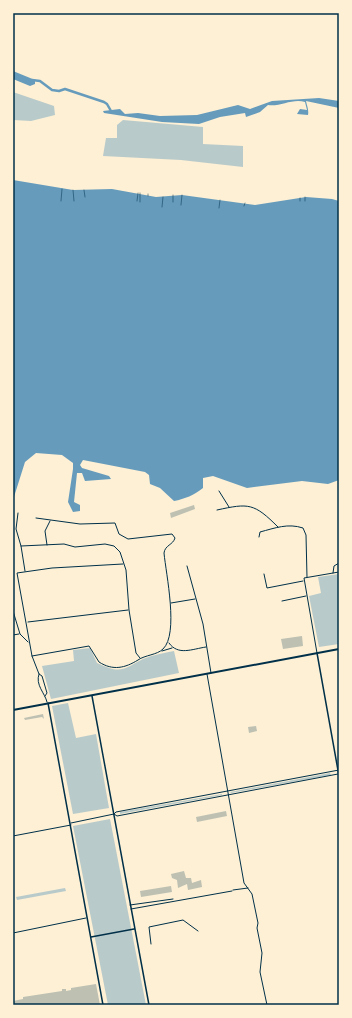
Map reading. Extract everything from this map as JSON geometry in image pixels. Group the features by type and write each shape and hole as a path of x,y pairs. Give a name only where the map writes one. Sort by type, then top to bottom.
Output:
{"main road":[{"path":"13,710 339,649"},
{"path":"317,653 339,775"},
{"path":"92,696 149,1005"},
{"path":"48,704 103,1005"},
{"path":"91,937 134,929"}],"street":[{"path":"219,491 230,507"},
{"path":"217,510 246,505 255,507 278,527"},
{"path":"18,513 16,529 21,546 25,571"},
{"path":"36,518 80,524 115,523 119,534 123,538 173,535 175,540 166,546 164,553 170,603 168,643 162,651"},
{"path":"47,545 45,531 50,520"},
{"path":"259,537 260,532 278,527 293,524 303,528 306,535 307,578"},
{"path":"21,546 64,544 75,547 105,544 114,546 120,552 126,570 129,610 136,652 140,658"},
{"path":"333,573 334,566 339,563"},
{"path":"45,696 47,693 46,688 42,676 39,674 28,642 27,622 16,575 19,572 25,571 123,564"},
{"path":"187,566 203,624 211,673"},
{"path":"264,574 267,588 339,572"},
{"path":"304,579 317,653"},
{"path":"282,601 306,596"},
{"path":"170,603 196,599"},
{"path":"27,622 129,610"},
{"path":"13,611 20,634 28,642"},
{"path":"13,635 20,634"},
{"path":"168,643 172,648 181,652 206,647"},
{"path":"32,656 88,645 90,646 98,662 115,668 124,667 140,658 172,648"},
{"path":"39,674 38,678 42,694 45,696 48,704"},
{"path":"207,674 244,883 252,894 258,923 257,928 262,953 260,972 267,1005"},
{"path":"13,836 114,814 116,812 339,770"},
{"path":"114,814 117,816 339,775"},
{"path":"131,909 248,888"},
{"path":"130,905 173,899"},
{"path":"13,933 87,917"},
{"path":"151,944 148,927 183,920 198,931"}],"path":[{"path":"61,201 62,189"},
{"path":"73,190 74,201"},
{"path":"84,190 85,197"},
{"path":"137,201 138,193"},
{"path":"140,193 140,202"},
{"path":"172,202 174,195"},
{"path":"181,205 182,195"},
{"path":"162,207 163,197"},
{"path":"219,208 220,200"}],"shaded area":[{"path":"13,92 54,106 55,115 31,121 13,120"},
{"path":"123,120 203,127 203,144 243,146 243,167 181,160 103,156 106,138 117,138 117,125"},
{"path":"339,574 339,644 319,647 309,596 321,593 318,577"},
{"path":"90,648 97,663 111,669 126,668 151,656 174,651 179,673 51,699 42,666 74,661 73,650"},
{"path":"68,703 76,738 96,734 109,808 73,814 52,706"},
{"path":"330,773 331,775 230,792"},
{"path":"222,795 120,814 120,812"},
{"path":"110,819 146,1005 108,1005 73,826"},
{"path":"65,888 66,891 17,900 16,897"}],"water":[{"path":"13,71 35,80 35,84 30,86 13,79"},
{"path":"319,98 339,101 339,108 306,101 308,115 297,114 300,109 307,110 305,102 296,101 277,105 268,105 260,112 246,117 245,113 220,117 199,124 162,122 104,113 103,111 120,109 125,114 138,113 160,116 197,115 238,105 250,109 272,101"},
{"path":"13,180 73,190 112,189 156,197 182,195 255,205 306,197 339,201 339,480 328,484 302,481 247,488 213,476 203,478 203,488 196,493 186,498 174,501 160,488 150,484 149,475 145,472 83,460 80,465 82,468 109,476 111,479 85,481 82,473 77,473 74,502 80,505 80,511 73,512 68,502 73,463 62,455 36,453 25,462 13,500"}],"building":[{"path":"194,505 195,509 171,518 170,513"},
{"path":"302,636 303,646 283,649 281,639"},
{"path":"43,714 44,719 42,717 25,720 24,718"},
{"path":"256,726 257,731 249,733 248,727"},
{"path":"226,811 227,816 197,822 196,817"},
{"path":"184,871 186,878 191,878 192,883 201,880 202,887 188,890 187,884 178,888 177,880 172,878 171,874"},
{"path":"171,886 172,892 141,897 140,891"},
{"path":"96,984 100,1005 13,1005 13,1001 23,999 23,997 62,991 62,989 66,989 66,991 71,990 71,988"}],"waterway":[{"path":"32,80 40,81 52,90 59,91 65,89 104,102 111,111"}]}
